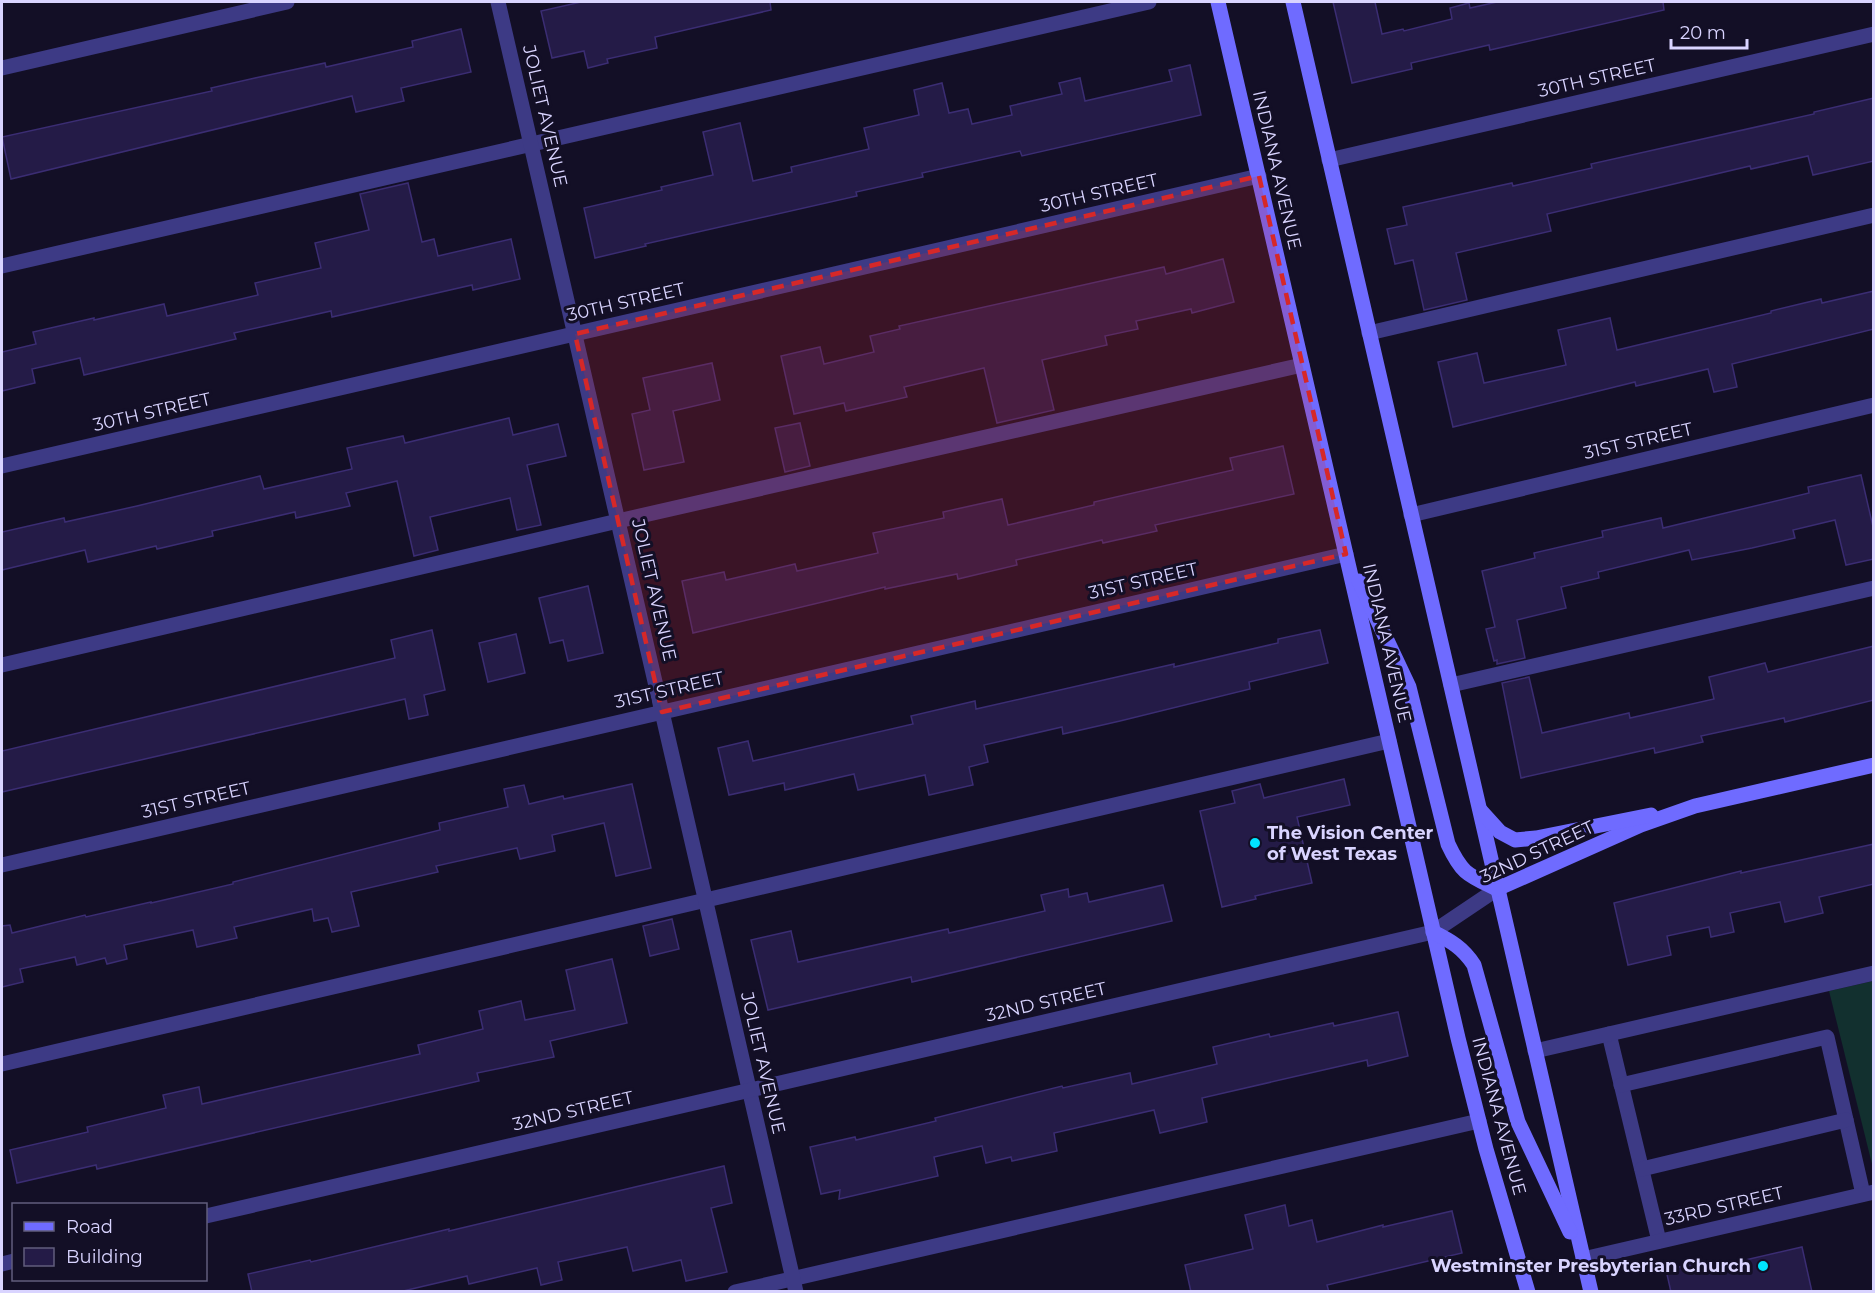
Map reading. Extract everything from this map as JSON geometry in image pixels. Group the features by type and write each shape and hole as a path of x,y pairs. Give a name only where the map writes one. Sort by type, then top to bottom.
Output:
{"main road":[{"name":"INDIANA AVENUE","path":"1218,2 1433,932 1479,1121 1528,1292"},
{"path":"1293,2 1591,1292"},
{"path":"1346,554 1409,687 1448,844 1457,865 1467,875 1497,889"},
{"name":"32ND STREET","path":"1497,889 1641,825 1695,806 1874,765"},
{"path":"1479,810 1506,836 1515,840 1524,840 1695,806"},
{"path":"1433,932 1455,943 1466,952 1474,965 1518,1122 1583,1259"}],"street":[{"path":"2,68 287,2"},
{"name":"JOLIET AVENUE","path":"498,2 794,1285"},
{"path":"2,266 1149,2"},
{"name":"30TH STREET","path":"1329,160 1874,34"},
{"name":"30TH STREET","path":"2,466 1258,176"},
{"path":"1369,333 1874,215"},
{"path":"2,665 1302,365"},
{"name":"31ST STREET","path":"1411,514 1874,405"},
{"name":"31ST STREET","path":"2,865 1346,554"},
{"path":"1451,685 1874,588"},
{"path":"2,1064 1389,741"},
{"name":"32ND STREET","path":"207,1216 1433,932 1497,889"},
{"path":"1535,1051 1874,973"},
{"path":"1609,1034 1659,1242"},
{"path":"1621,1085 1827,1037 1846,1120 1868,1193"},
{"path":"1642,1169 1846,1120"},
{"path":"735,1292 794,1285 1479,1121"},
{"name":"33RD STREET","path":"1583,1259 1868,1193"}],"highlighted area":[{"path":"1259,176 1346,554 662,712 575,334"}],"green space":[{"path":"1874,981 1873,1168 1829,991"}],"building":[{"path":"581,2 770,2 771,10 655,37 657,48 607,59 608,63 588,68 584,51 552,58 541,11"},
{"path":"1333,2 1375,2 1382,34 1452,19 1450,8 1469,3 1470,8 1497,2 1663,2 1664,10 1490,50 1489,45 1411,63 1412,69 1352,83"},
{"path":"461,29 471,72 401,88 404,101 356,112 352,96 11,179 2,137 212,91 211,88 255,78 325,63 326,67 413,47 412,41"},
{"path":"1190,65 1201,115 1022,156 1020,151 922,173 923,177 856,192 857,196 645,244 646,246 595,258 584,208 662,190 661,187 713,175 703,132 740,123 753,181 792,172 791,167 869,149 864,128 919,115 914,90 942,83 949,113 968,109 972,124 1012,115 1010,106 1062,94 1059,83 1080,78 1085,101 1172,81 1169,70"},
{"path":"1874,98 1874,161 1813,175 1808,156 1751,169 1750,166 1547,214 1551,231 1456,253 1467,300 1424,310 1413,260 1395,264 1387,229 1407,225 1403,207 1592,168 1591,164 1814,114 1814,112"},
{"path":"408,183 422,242 434,239 438,256 511,239 520,279 473,290 472,285 332,317 331,311 234,333 236,339 84,375 80,358 32,369 35,383 2,391 2,352 36,344 33,332 164,304 167,316 258,295 255,283 321,268 315,243 369,230 360,194"},
{"path":"1223,259 1234,302 1192,313 1191,309 1136,321 1138,329 1105,336 1107,345 1042,360 1054,410 997,423 984,368 904,387 907,397 846,411 844,403 794,414 781,356 820,347 824,364 874,352 870,336 900,329 899,326 1164,267 1166,274"},
{"path":"1874,291 1874,329 1732,364 1737,387 1714,392 1708,369 1636,386 1635,382 1453,427 1438,362 1477,353 1484,383 1566,365 1558,330 1610,318 1617,350 1821,299 1822,303"},
{"path":"712,363 720,400 673,411 684,462 644,470 632,414 650,410 643,378"},
{"path":"509,418 513,435 558,424 566,456 527,465 541,525 517,530 510,498 430,517 438,550 414,556 397,481 346,493 350,506 296,518 295,512 212,531 213,536 157,549 156,546 88,562 85,550 2,570 2,532 64,518 65,522 260,476 264,489 352,469 347,448 403,436 405,443"},
{"path":"800,423 810,466 785,472 775,428"},
{"path":"1283,446 1294,494 1155,525 1157,531 1103,543 1102,540 1016,560 1017,565 958,579 957,574 885,589 885,587 693,633 682,581 724,572 726,580 795,564 797,571 878,553 873,533 944,518 943,512 1002,499 1008,525 1094,505 1094,502 1233,470 1230,458"},
{"path":"1861,475 1874,531 1874,559 1846,565 1835,520 1793,530 1795,538 1752,548 1692,560 1689,550 1598,572 1599,578 1561,587 1566,608 1517,620 1525,658 1497,664 1497,660 1494,661 1486,629 1495,627 1482,571 1535,558 1534,553 1603,537 1602,531 1661,518 1663,528 1809,493 1808,487"},
{"path":"588,586 603,653 568,661 563,640 550,643 539,598"},
{"path":"432,630 445,690 424,695 428,715 409,719 405,699 2,792 2,751 395,658 391,640"},
{"path":"1320,630 1328,663 1249,682 1250,689 1120,721 1063,734 1062,727 984,745 988,762 969,767 973,785 929,795 925,775 858,790 854,774 785,790 784,783 729,795 718,748 748,741 753,761 913,724 911,716 975,701 976,709 1174,664 1174,667 1278,643 1278,639"},
{"path":"516,634 525,673 488,682 479,643"},
{"path":"1874,646 1874,700 1785,722 1784,718 1701,736 1703,742 1655,753 1654,748 1521,778 1502,683 1529,677 1542,733 1629,713 1630,718 1714,699 1709,677 1765,663 1768,672"},
{"name":"The Vision Center of West Texas","path":"1344,779 1350,805 1297,817 1312,883 1255,896 1256,899 1222,907 1200,811 1235,803 1232,791 1260,784 1264,798"},
{"path":"632,784 651,868 616,876 604,823 552,835 555,851 520,859 517,848 436,866 438,872 351,892 359,926 332,932 328,918 314,921 312,909 234,927 237,938 197,947 193,930 124,945 127,959 107,964 105,958 77,965 75,957 20,969 23,982 2,987 2,926 10,925 12,933 85,915 86,917 151,903 440,830 439,823 508,807 504,789 524,785 529,804"},
{"path":"1874,844 1874,884 1819,897 1823,913 1785,922 1780,902 1730,913 1734,932 1711,937 1709,927 1667,936 1671,955 1628,965 1614,903 1741,871 1741,873"},
{"path":"1163,885 1172,921 912,982 911,977 768,1010 751,940 791,931 798,962 948,929 949,933 1045,911 1041,895 1068,889 1069,897 1087,893 1089,902"},
{"path":"672,919 679,949 650,956 643,926"},
{"path":"612,959 627,1023 550,1041 554,1057 477,1073 479,1081 97,1169 96,1165 17,1183 10,1150 88,1132 87,1127 166,1108 163,1095 199,1087 202,1104 420,1054 418,1045 483,1029 479,1011 521,1001 525,1020 575,1010 566,970"},
{"path":"1398,1012 1408,1056 1368,1066 1367,1060 1202,1098 1207,1122 1160,1133 1154,1110 1054,1133 1057,1151 1012,1161 1011,1157 986,1163 982,1146 934,1157 938,1176 839,1199 840,1190 821,1194 810,1147 855,1137 856,1140 936,1121 935,1118 1062,1086 1063,1088 1130,1073 1132,1084 1217,1064 1213,1047 1269,1034 1270,1037"},
{"path":"724,1166 732,1203 711,1208 727,1272 686,1281 681,1260 633,1271 627,1247 558,1262 562,1280 541,1285 537,1268 469,1284 467,1276 399,1292 252,1292 248,1274 310,1260 311,1262 449,1229 449,1231"},
{"path":"1285,1205 1289,1226 1312,1220 1317,1242 1452,1211 1462,1253 1327,1285 1329,1292 1191,1292 1185,1265 1253,1249 1245,1215"},
{"name":"Westminster Presbyterian Church","path":"1802,1247 1812,1292 1671,1292 1666,1270 1701,1262 1702,1270"}],"place":[{"name":"The Vision Center of West Texas","path":"1255,843"},
{"name":"Westminster Presbyterian Church","path":"1763,1266"}]}
